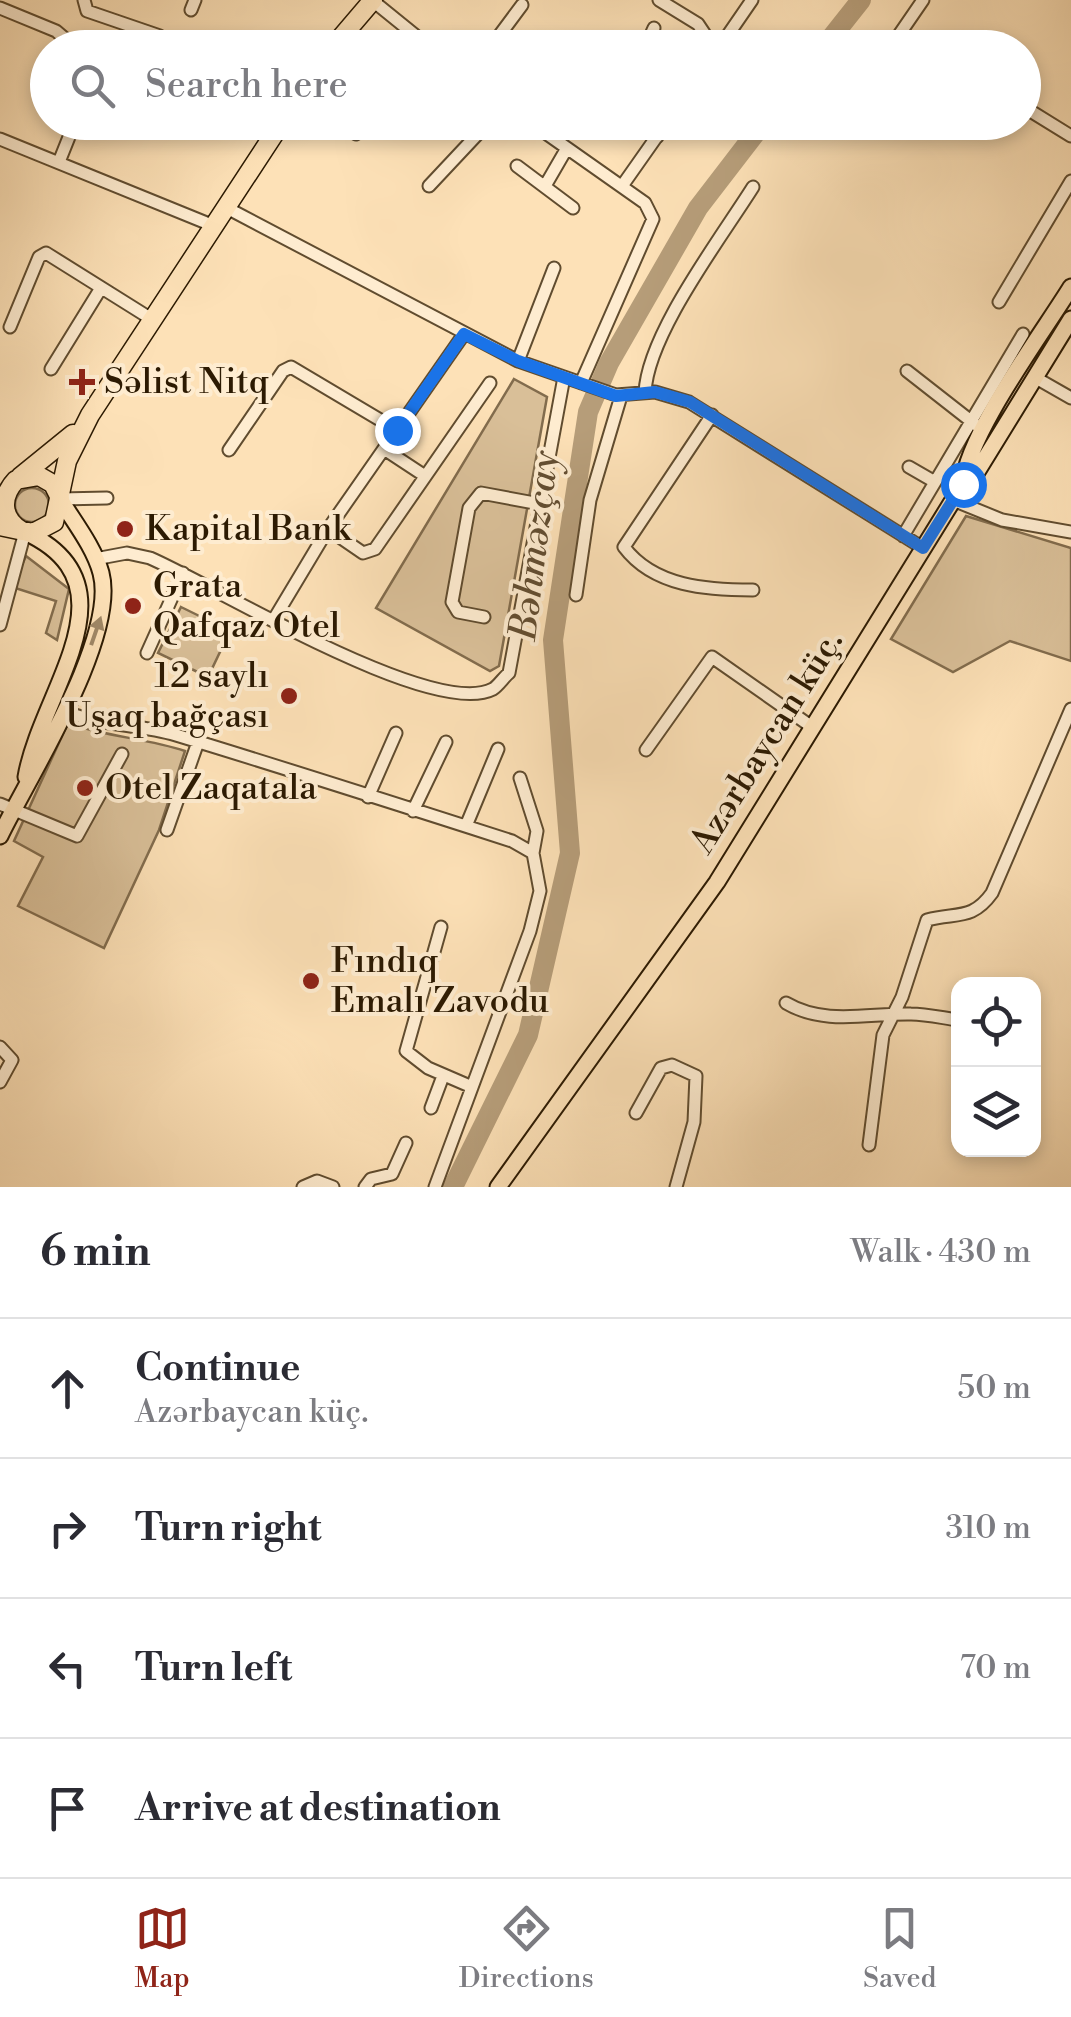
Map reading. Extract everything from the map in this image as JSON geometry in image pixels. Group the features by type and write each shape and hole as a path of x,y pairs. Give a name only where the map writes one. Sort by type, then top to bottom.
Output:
{"highway":[{"path":"347,30 373,0"},
{"path":"0,526 25,532 48,528 58,515 67,461 90,414 270,140"},
{"path":"25,532 11,524 4,509 8,484 55,452 90,414"},
{"path":"8,484 39,476 53,484 60,499"}],"main road":[{"path":"963,484 964,468 978,426 1028,373 1071,287"},
{"name":"Azərbaycan küç.","path":"498,1187 670,950 963,484 975,475 1028,373 1071,319"},
{"path":"0,836 6,807 49,750 103,607 95,559 60,499"},
{"path":"25,532 64,558 80,584 82,602 76,636 32,741 25,782"}],"street":[{"path":"84,0 88,11 143,30"},
{"path":"373,0 409,30"},
{"path":"659,0 702,30"},
{"path":"730,30 752,0"},
{"path":"902,30 923,0"},
{"path":"503,30 522,5"},
{"path":"0,8 51,30"},
{"path":"1041,117 1071,136"},
{"path":"0,140 214,226"},
{"path":"59,162 68,140"},
{"path":"429,186 472,140"},
{"path":"556,140 650,209 651,228 584,384"},
{"path":"622,186 654,140"},
{"path":"545,186 567,148"},
{"path":"518,166 573,208"},
{"path":"999,302 1071,181"},
{"path":"645,393 650,363 678,307 753,187"},
{"path":"227,208 518,361 619,396 666,394 712,414 923,548"},
{"path":"10,327 39,257 46,253 153,320"},
{"path":"518,361 554,268"},
{"path":"52,370 102,288"},
{"path":"274,619 328,530 464,334"},
{"path":"903,536 935,482 978,426 1023,334"},
{"path":"229,450 283,371 291,367 397,430"},
{"path":"906,371 978,426"},
{"path":"1028,373 1071,398"},
{"path":"95,559 136,554 392,676 434,690 462,694 494,689 509,672 564,377"},
{"path":"328,530 370,553 490,383"},
{"path":"576,594 590,500 619,396"},
{"path":"712,414 624,547 632,556 687,588 753,590"},
{"path":"384,449 425,476"},
{"path":"909,467 935,482"},
{"path":"484,617 458,612 452,602 469,508 480,493 540,504"},
{"path":"60,499 107,498"},
{"path":"953,500 1002,520 1071,532"},
{"path":"0,625 25,532"},
{"path":"147,653 182,574"},
{"path":"646,750 712,656 812,727"},
{"path":"64,711 88,721 140,726 198,742 466,826 533,853"},
{"path":"870,1145 883,1035 927,920 964,918 980,910 992,893 1070,717"},
{"path":"368,798 396,733"},
{"path":"167,830 198,742"},
{"path":"413,811 446,742"},
{"path":"466,826 498,749"},
{"path":"6,807 76,836 122,754"},
{"path":"435,1187 536,909 540,876 533,853 536,831 520,778"},
{"path":"441,927 406,1051 443,1076 472,1087"},
{"path":"786,1002 801,1011 864,1020 910,1013 951,1019"},
{"path":"0,1048 12,1060 0,1082"},
{"path":"636,1113 660,1068 672,1065 696,1076 694,1122 676,1187"},
{"path":"431,1108 443,1076"},
{"path":"365,1187 371,1180 392,1174 406,1142"},
{"path":"303,1187 317,1182 332,1187"}],"shaded area":[{"path":"514,379 547,397 499,666 490,671 376,608"},
{"path":"32,488 44,493 49,505 44,517 32,522 20,517 15,505 20,493"},
{"path":"966,516 1071,548 1071,661 1010,641 953,672 891,639"},
{"path":"26,556 69,589 57,640 46,633 56,601 12,587"},
{"path":"181,607 230,631 208,677 158,653"},
{"path":"68,723 185,751 159,830 104,948 18,906 43,857 14,841"}],"waterway":[{"name":"Bəhməzçay","path":"837,30 861,0"},
{"name":"Bəhməzçay","path":"453,1187 528,1035 570,853 553,640 588,412 609,363 698,208 750,140"}],"place":[{"name":"Səlist Nitq","path":"82,382"},
{"name":"Kapital Bank","path":"125,529"},
{"name":"Grata Qafqaz Otel","path":"133,606"},
{"name":"12 saylı Uşaq bağçası","path":"289,696"},
{"name":"Otel Zaqatala","path":"85,788"},
{"name":"Fındıq Emalı Zavodu","path":"311,981"}],"route":[{"path":"397,430 464,334 518,361 616,396 655,392 690,402 923,548 963,484"}]}
